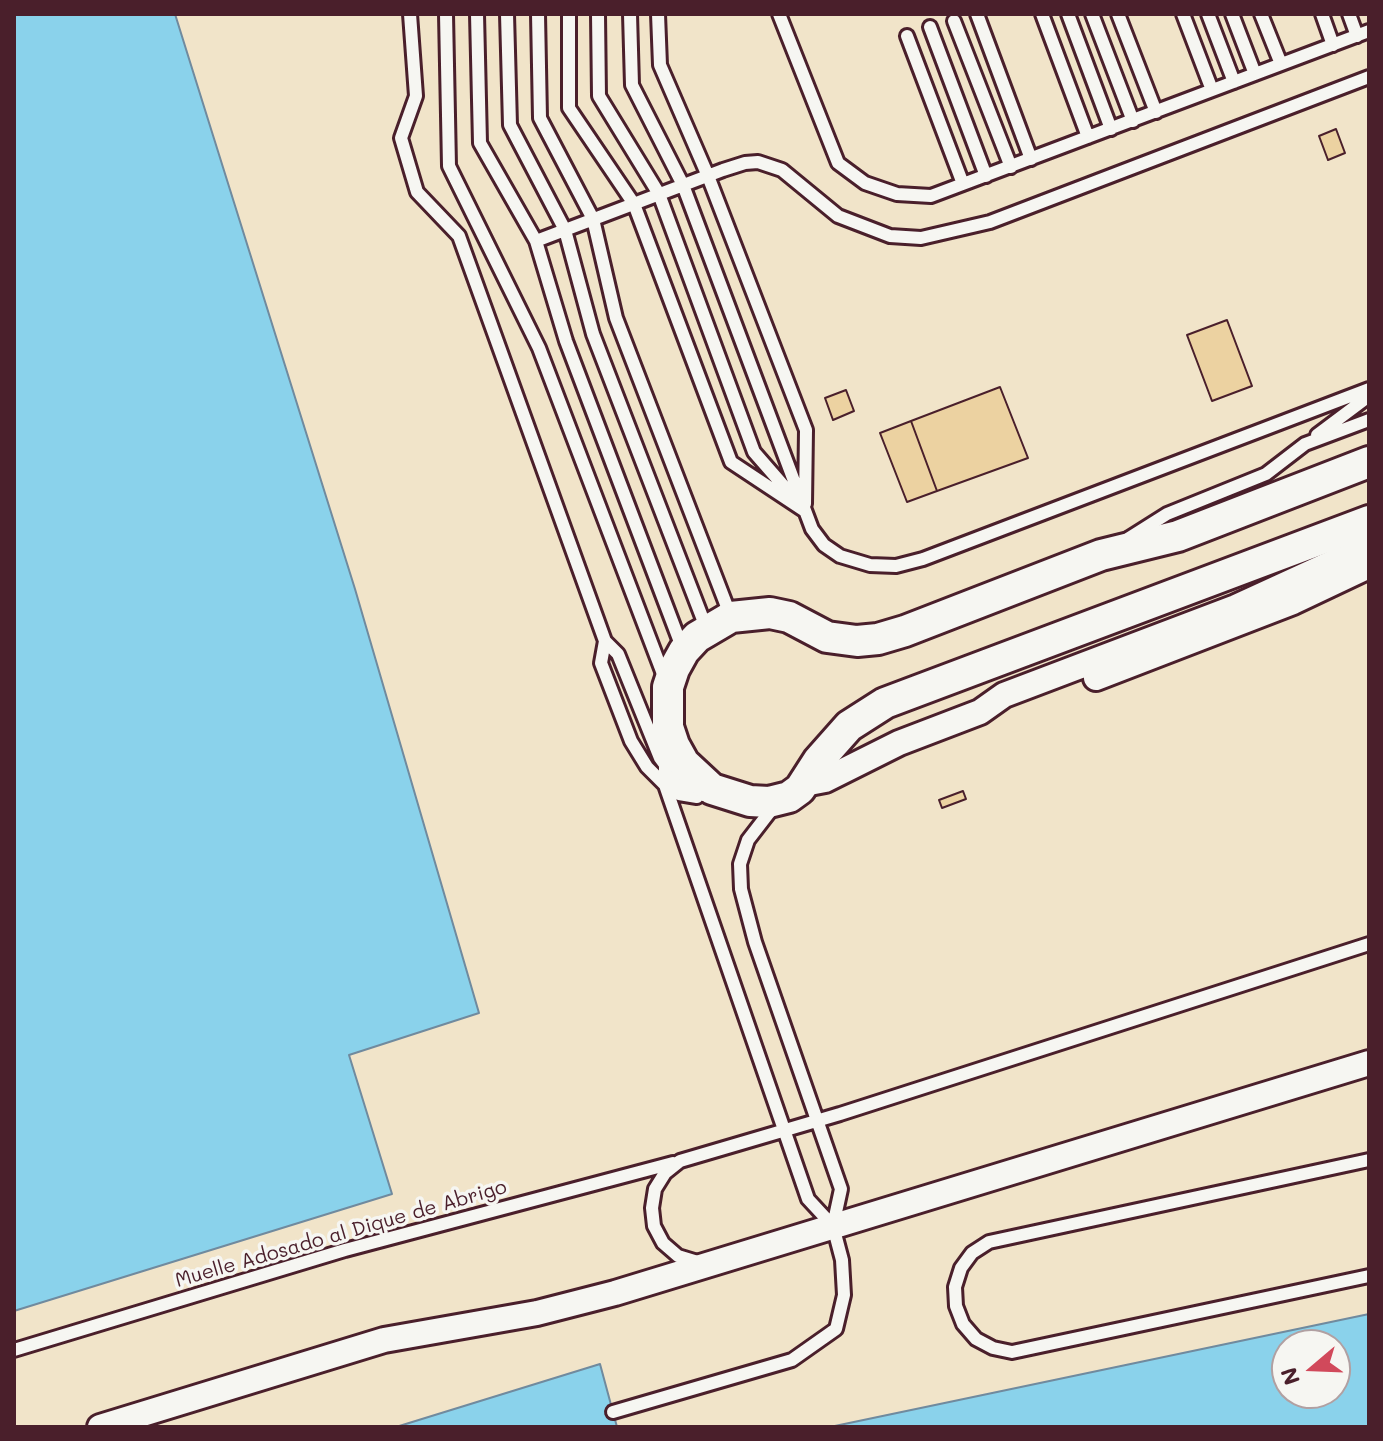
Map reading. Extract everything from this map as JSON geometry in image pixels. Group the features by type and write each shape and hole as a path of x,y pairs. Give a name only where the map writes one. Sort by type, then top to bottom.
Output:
{"street":[{"path":"1369,462 1178,536 1101,555 878,639 857,641 827,637 789,617 770,613 719,624 684,651 674,669 666,707 668,750 720,797 750,801 792,792 825,780 899,743 980,712 1004,695 1236,607 1369,546"},
{"path":"792,792 849,726 885,703 1369,521"},
{"path":"980,712 1008,712 1293,602 1369,566"},
{"path":"100,1427 384,1340 537,1313 714,1263 1369,1063"}],"lane":[{"path":"410,14 416,96 401,138 417,192 459,236 605,641 618,654 646,729 668,750 665,785 784,1130 808,1199 833,1226"},
{"path":"446,14 449,166 539,348 668,687"},
{"path":"477,14 480,143 536,241 566,341 684,651"},
{"path":"507,14 510,125 565,230 593,334 719,624"},
{"path":"538,14 540,118 593,219 616,318 719,624"},
{"path":"569,14 569,108 634,204 731,462 805,511"},
{"path":"598,14 599,96 659,194 754,452 805,511"},
{"path":"630,14 632,85 683,185 812,529 824,545 840,556 870,565 896,566 923,559 1369,389"},
{"path":"658,14 660,65 708,176 806,430 805,511"},
{"path":"779,14 838,163 865,183 897,194 931,196 1363,33 1349,14"},
{"path":"977,14 1031,159"},
{"path":"1042,14 1088,137"},
{"path":"1068,14 1111,129"},
{"path":"1092,14 1133,121"},
{"path":"1118,14 1156,112"},
{"path":"1183,14 1212,90"},
{"path":"1208,14 1234,82"},
{"path":"1232,14 1255,74"},
{"path":"1261,14 1281,64"},
{"path":"1322,14 1333,45"},
{"path":"954,21 1011,167"},
{"path":"930,27 986,176"},
{"path":"907,36 963,184"},
{"path":"536,241 745,163 771,164 782,170 838,216 890,236 921,238 990,222 1369,77"},
{"path":"1101,555 1167,514 1266,474 1369,396"},
{"path":"1305,444 1369,420"},
{"path":"605,641 601,663 631,741 647,767 679,794 720,797"},
{"path":"613,1412 792,1360 836,1329 844,1295 842,1260 833,1226 841,1189 755,942 741,889 740,864 748,840 792,792"},
{"name":"Muelle Adosado al Dique de Abrigo","path":"14,1350 345,1250 680,1161 784,1130 1369,944"},
{"path":"1369,1160 989,1242 972,1253 961,1268 955,1287 956,1306 963,1324 976,1339 993,1348 1012,1352 1369,1276"},
{"path":"680,1161 665,1173 655,1189 652,1208 654,1226 663,1243 678,1256 695,1263 714,1263"}],"shaded area":[{"path":"170,14 1369,14 1369,1314 1298,1329 1271,1329 1271,1335 831,1427 617,1427 599,1364 396,1427 14,1427 14,1311 392,1194 349,1055"}],"water":[{"path":"14,14 175,14 355,589 479,1013 349,1055 392,1194 14,1311"},
{"path":"1369,1314 1369,1427 830,1427 1271,1335 1271,1409 1351,1409 1351,1329 1297,1329"},
{"path":"600,1364 617,1427 396,1427"}],"building":[{"path":"1336,129 1345,153 1328,160 1319,136"},
{"path":"1227,320 1252,386 1212,401 1187,335"},
{"path":"1000,387 1028,458 937,491 911,421"},
{"path":"846,390 854,411 833,420 825,398"},
{"path":"911,421 937,491 907,502 880,433"},
{"path":"963,791 966,799 942,808 939,800"}]}
